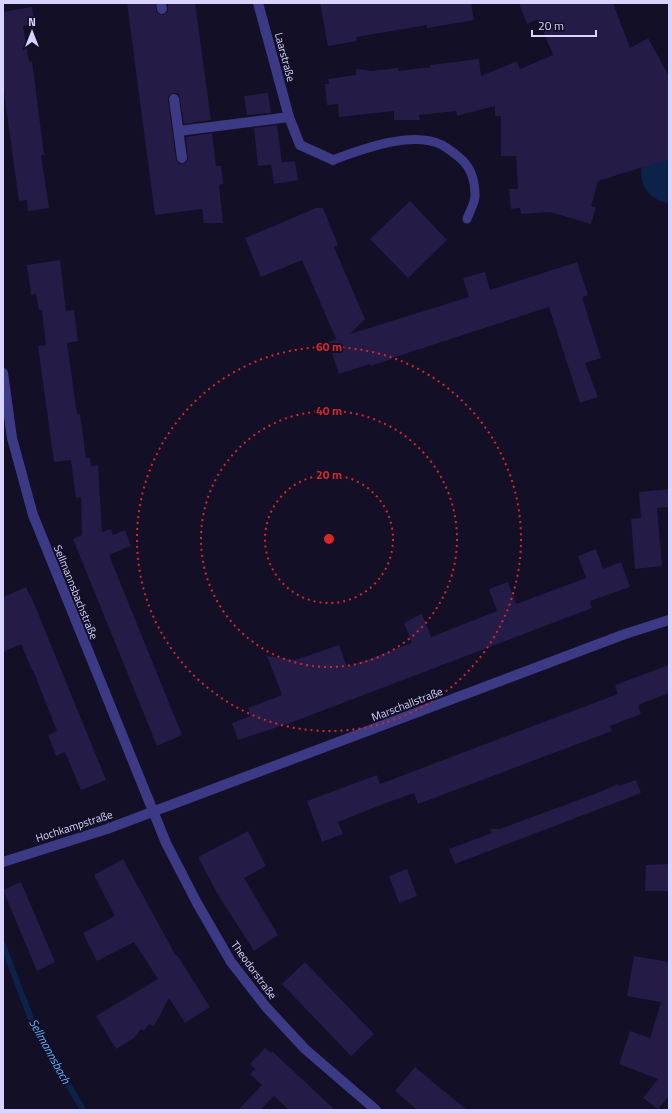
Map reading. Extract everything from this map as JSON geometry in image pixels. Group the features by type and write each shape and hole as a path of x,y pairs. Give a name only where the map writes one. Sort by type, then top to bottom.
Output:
{"street":[{"name":"Laarstraße","path":"258,3 289,117 300,145 333,160"},
{"path":"174,99 182,158"},
{"path":"179,131 289,117"},
{"name":"Sellmannsbachstraße","path":"3,373 12,438 33,515 153,812"},
{"name":"Marschallstraße","path":"153,812 625,634 669,620"},
{"name":"Hochkampstraße","path":"3,862 107,829 153,812"},
{"name":"Theodorstraße","path":"153,812 166,843 197,903 231,962 266,1007 305,1049 376,1110"}],"lane":[{"path":"333,160 378,144 410,140 427,141 441,145 452,151 464,162 471,172 475,198 466,219"}],"water":[{"path":"669,114 669,203 656,199 647,191 642,180 641,173 644,159"}],"building":[{"path":"127,3 155,3 157,13 163,15 168,12 168,3 195,3 211,120 184,124 179,95 177,93 173,93 168,96 168,100 176,159 179,164 186,163 188,160 186,137 212,133 216,166 221,166 223,184 219,185 223,223 204,223 202,209 155,215"},
{"path":"320,3 471,3 474,20 427,28 427,25 356,37 357,41 328,46"},
{"path":"519,3 613,3 630,48 648,38 669,76 669,159 598,181 591,206 596,207 591,224 550,212 521,214 520,208 511,209 509,189 518,189 516,156 501,156 501,116 495,116 495,106 457,116 456,111 419,115 420,120 394,120 394,111 339,117 338,104 327,105 325,84 329,84 328,79 356,75 356,69 372,71 398,68 399,71 430,67 430,65 479,59 481,76 517,61 520,69 553,55 538,19 527,24"},
{"path":"32,7 35,24 23,26 29,62 32,61 44,155 41,155 49,208 28,211 27,200 19,201 3,85 3,12"},
{"path":"268,93 271,113 247,115 244,96"},
{"path":"277,125 282,163 258,166 254,128"},
{"path":"295,161 298,180 274,184 271,164"},
{"path":"410,201 447,240 408,278 370,239"},
{"path":"316,208 323,208 338,245 334,247 365,319 350,334 469,297 463,278 485,272 490,290 577,262 588,295 582,297 601,358 585,363 598,397 580,403 549,307 392,359 339,374 328,342 336,339 302,260 261,277 245,238"},
{"path":"60,260 66,311 74,310 78,341 67,343 77,414 80,414 86,458 90,458 91,466 98,465 102,532 111,529 113,535 125,530 131,546 109,555 182,735 157,746 73,539 82,535 81,497 76,498 71,460 54,462 38,346 46,345 42,310 39,310 36,294 31,295 27,265"},
{"path":"669,489 669,507 657,508 662,566 635,569 631,519 641,518 639,492"},
{"path":"596,549 603,569 621,562 630,587 590,601 592,608 290,723 238,740 232,723 251,716 248,708 282,695 267,656 295,660 339,645 347,667 412,643 404,623 422,614 431,637 497,611 489,589 508,582 516,604 586,578 578,556"},
{"path":"26,587 106,780 81,790 65,752 56,756 48,735 57,731 21,644 3,652 3,597"},
{"path":"669,665 669,693 638,705 641,714 610,726 612,731 418,804 414,793 383,804 338,822 343,834 322,842 307,801 377,775 380,784 618,694 615,685"},
{"path":"636,780 641,793 455,864 449,849 492,833 490,829 500,829 618,784 619,786"},
{"path":"248,831 266,866 244,878 278,935 254,951 217,893 198,857"},
{"path":"123,859 176,956 177,955 210,1007 185,1023 169,998 154,1026 149,1024 144,1031 141,1029 134,1038 116,1049 96,1016 158,979 134,942 97,961 83,933 115,916 94,875"},
{"path":"669,864 669,891 645,891 646,865"},
{"path":"407,869 417,896 399,903 389,876"},
{"path":"21,882 55,962 37,971 3,890"},
{"path":"634,956 669,962 669,1096 658,1109 643,1098 658,1079 619,1064 630,1031 650,1038 661,1002 627,996"},
{"path":"305,962 374,1034 351,1056 282,984"},
{"path":"265,1048 271,1053 272,1051 335,1110 289,1110 274,1096 260,1110 238,1110 262,1085 250,1074 255,1069 250,1064"},
{"path":"415,1067 467,1110 417,1110 395,1091"}],"waterway":[{"name":"Sellmannsbach","path":"3,945 33,1024 83,1110"}]}
